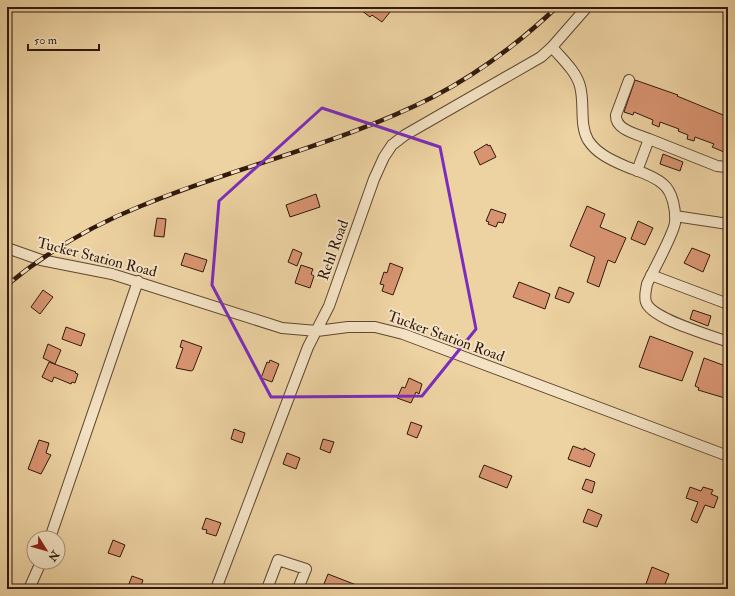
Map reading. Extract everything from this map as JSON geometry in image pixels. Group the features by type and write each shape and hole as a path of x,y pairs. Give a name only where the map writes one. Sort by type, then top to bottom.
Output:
{"street":[{"name":"Rehl Road","path":"216,589 308,347 331,300 374,179 384,157 392,145 405,135 524,68 552,47 587,7"},
{"path":"552,47 574,73 580,86 584,128 594,148 615,161 664,184 671,197 675,216 675,225 645,292 646,303 654,312 664,318 728,342"},
{"path":"629,80 616,115 616,120 620,126 717,166 726,167 728,165"},
{"path":"637,171 649,139"},
{"path":"675,216 728,224"},
{"name":"Tucker Station Road","path":"7,248 41,260 112,274 138,281 282,328 317,331 348,327 375,327 403,334 728,456"},
{"path":"651,276 728,304"},
{"path":"53,530 138,281"},
{"path":"267,589 278,560 306,569 298,589"},
{"path":"29,589 37,570"}],"highlighted area":[{"path":"322,108 440,147 476,329 422,396 271,397 212,285 219,201"}],"building":[{"path":"357,7 384,7 390,12 382,22 372,15 370,17"},
{"path":"635,80 678,95 677,96 728,117 728,141 724,152 712,147 714,144 695,137 694,141 687,139 688,135 678,131 679,129 660,122 659,127 652,124 653,120 634,112 633,115 624,112"},
{"path":"487,144 488,146 490,145 496,157 480,165 474,152"},
{"path":"663,154 683,162 680,171 660,164"},
{"path":"316,194 320,207 290,217 286,205"},
{"path":"587,206 605,214 600,227 626,238 615,263 608,260 599,287 587,282 595,257 570,246"},
{"path":"491,209 506,214 503,223 498,222 496,227 488,224 489,222 486,221"},
{"path":"157,218 166,219 164,237 154,236"},
{"path":"638,221 653,228 645,245 631,239"},
{"path":"692,248 710,255 703,272 684,263"},
{"path":"293,249 302,253 297,266 288,262"},
{"path":"185,253 207,260 203,272 181,265"},
{"path":"390,263 403,268 393,295 382,291 384,285 380,284 384,272 387,273"},
{"path":"301,265 313,269 311,274 314,276 310,288 295,283"},
{"path":"519,282 550,294 545,309 513,297"},
{"path":"559,287 574,293 569,303 555,298"},
{"path":"43,290 53,297 40,314 31,307"},
{"path":"693,310 711,316 708,326 690,319"},
{"path":"66,327 85,334 81,346 62,339"},
{"path":"650,336 693,352 682,381 639,367"},
{"path":"182,340 202,347 193,370 191,371 176,368 183,348 180,347"},
{"path":"48,344 61,350 55,364 43,358"},
{"path":"704,358 728,367 728,399 698,390 699,388 695,386"},
{"path":"270,360 279,364 272,382 261,378 267,362 269,363"},
{"path":"49,362 76,372 75,373 78,374 75,383 72,382 71,384 54,377 52,382 42,377"},
{"path":"409,378 422,384 419,394 416,392 411,403 397,398 402,387 405,388"},
{"path":"411,422 422,426 417,438 407,434"},
{"path":"234,429 245,433 242,443 231,439"},
{"path":"323,439 334,442 330,453 320,449"},
{"path":"39,440 49,443 46,453 51,455 41,474 28,469"},
{"path":"573,446 584,450 584,448 595,454 590,467 568,459"},
{"path":"287,453 300,458 296,469 283,464"},
{"path":"484,465 512,476 507,488 479,477"},
{"path":"586,479 595,482 592,493 582,489"},
{"path":"690,487 701,491 703,487 713,490 711,494 718,497 714,508 705,505 697,523 691,520 698,502 686,498"},
{"path":"588,509 602,515 597,527 583,522"},
{"path":"206,518 221,523 216,536 206,533 207,530 202,529"},
{"path":"113,540 125,545 120,557 108,553"},
{"path":"652,567 669,574 663,589 646,584"},
{"path":"328,574 364,588 364,589 322,589"},
{"path":"132,576 143,580 140,589 127,589"}],"railway":[{"path":"7,285 38,261 71,240 123,213 177,192 325,142 398,114 433,97 466,78 498,56 528,33 557,7"}]}
